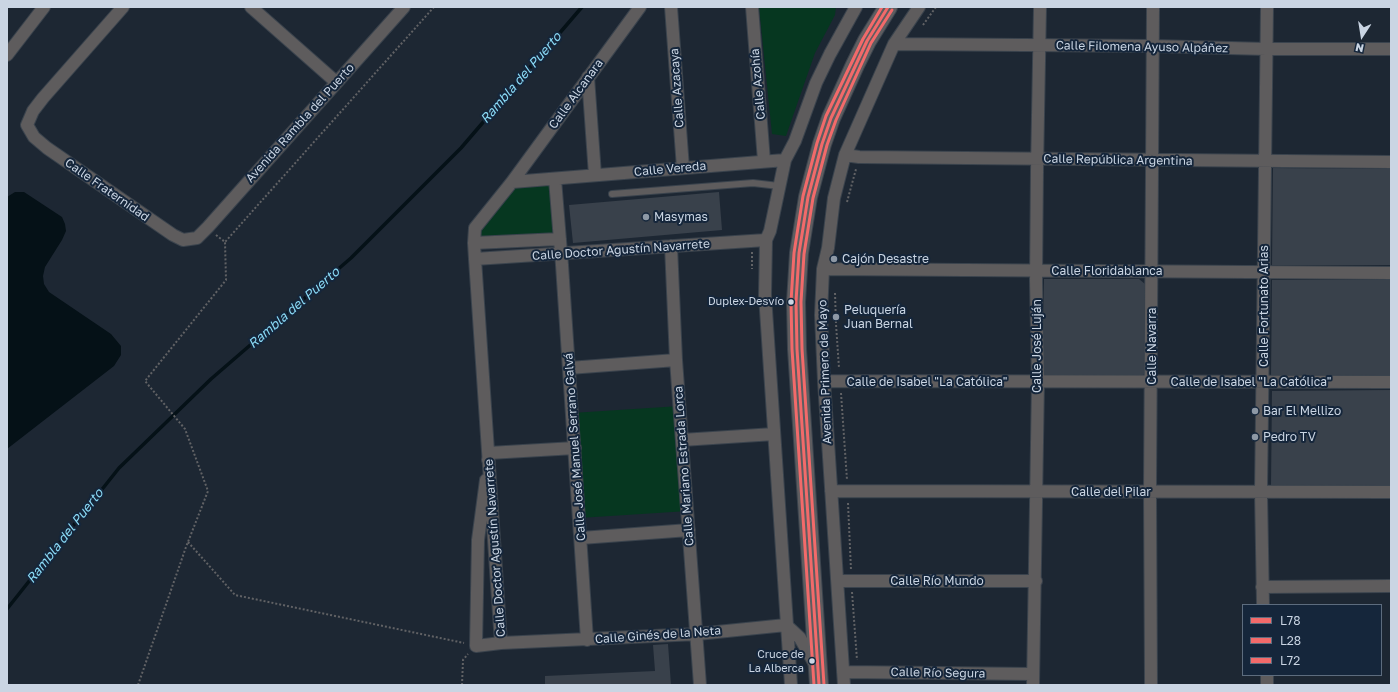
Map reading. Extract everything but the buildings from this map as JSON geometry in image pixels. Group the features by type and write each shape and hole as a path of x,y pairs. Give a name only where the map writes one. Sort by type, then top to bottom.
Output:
{"main road":[{"name":"Avenida Primero de Mayo","path":"818,677 797,349 796,302 799,253 808,197 822,144 831,118 867,41 888,7"}],"street":[{"path":"7,55 44,7"},
{"name":"Calle Fraternidad","path":"124,7 43,98 33,111 27,125 34,137 47,148 172,236 183,240 197,238"},
{"path":"251,7 336,82"},
{"name":"Avenida Rambla del Puerto","path":"197,238 404,7"},
{"name":"Calle Alcanara","path":"474,244 475,228 512,182 640,7"},
{"name":"Calle Azacaya","path":"671,7 683,168"},
{"name":"Calle Azohía","path":"752,7 764,161"},
{"path":"791,685 765,295 766,240 770,231 785,160 795,140 816,83 856,7"},
{"name":"Avenida Primero de Mayo","path":"844,685 824,381 821,315 823,269 828,248 834,198 845,155 894,44 919,7"},
{"name":"Calle José Luján","path":"1033,679 1036,581 1038,382 1036,271 1040,7"},
{"name":"Calle Navarra","path":"1151,685 1150,492 1152,382 1153,7"},
{"name":"Calle Fortunato Arias","path":"1263,604 1261,492 1264,383 1263,272 1267,7"},
{"name":"Calle Filomena Ayuso Alpáñez","path":"894,44 1153,46 1266,49 1391,49"},
{"path":"588,77 595,175"},
{"name":"Calle República Argentina","path":"845,155 859,158 1391,162"},
{"name":"Calle Vereda","path":"512,182 785,160"},
{"name":"Calle José Manuel Serrano Galvá","path":"555,179 575,448 587,640"},
{"name":"Calle Doctor Agustín Navarrete","path":"501,643 474,244 560,238"},
{"name":"Calle Doctor Agustín Navarrete","path":"475,260 766,240"},
{"name":"Calle Mariano Estrada Lorca","path":"671,246 676,360 700,685"},
{"name":"Calle Floridablanca","path":"823,269 1391,273"},
{"path":"569,368 676,360"},
{"name":"Calle de Isabel \"La Católica\"","path":"824,381 1264,383 1391,382"},
{"path":"682,440 774,434"},
{"path":"489,453 575,448"},
{"name":"Calle Doctor Agustín Navarrete","path":"476,646 478,540 489,453"},
{"name":"Calle del Pilar","path":"831,491 1391,492"},
{"path":"581,538 689,530"},
{"name":"Calle Río Mundo","path":"838,581 1036,581"},
{"path":"1262,587 1391,586"},
{"path":"786,624 800,638 818,677"},
{"name":"Calle Ginés de la Neta","path":"476,646 501,643 697,634 786,624"},
{"name":"Calle Río Segura","path":"843,672 1033,679"}],"lane":[{"path":"612,194 753,184 779,186"}],"path":[{"path":"138,685 188,542 208,491 185,429 145,381 226,280 225,242 434,7"},
{"path":"909,44 936,7"},
{"path":"845,207 859,158"},
{"path":"208,227 225,242"},
{"path":"835,293 858,672"},
{"path":"188,542 235,595 476,646"},
{"path":"462,685 463,660 476,646"}],"green space":[{"path":"759,7 836,7 835,15 815,53 786,136 772,134"},
{"path":"555,179 560,238 474,243 475,228 512,182"},
{"path":"680,406 688,511 579,518 572,413"}],"shaded area":[{"path":"15,192 24,192 62,217 65,224 66,231 62,240 45,267 43,276 44,284 49,292 111,334 121,346 121,355 114,366 7,449 7,197"}],"waterway":[{"name":"Rambla del Puerto","path":"7,609 119,468 211,379 351,258 461,148 582,7"}],"transit line":[{"name":"L72","path":"814,685 792,349 791,302 794,253 803,196 826,116 863,39 882,7"},
{"name":"L78","path":"819,685 797,349 796,302 799,253 808,197 822,144 831,118 867,41 888,7"},
{"name":"L28","path":"824,685 802,349 801,302 804,254 813,198 827,145 836,120 871,43 892,10"}],"place":[{"name":"Masymas","path":"646,217"},
{"name":"Cajón Desastre","path":"834,259"},
{"name":"Duplex-Desvío","path":"791,302"},
{"name":"Peluquería Juan Bernal","path":"836,317"},
{"name":"Bar El Mellizo","path":"1255,411"},
{"name":"Pedro TV","path":"1255,437"},
{"name":"Cruce de La Alberca","path":"812,661"}]}
